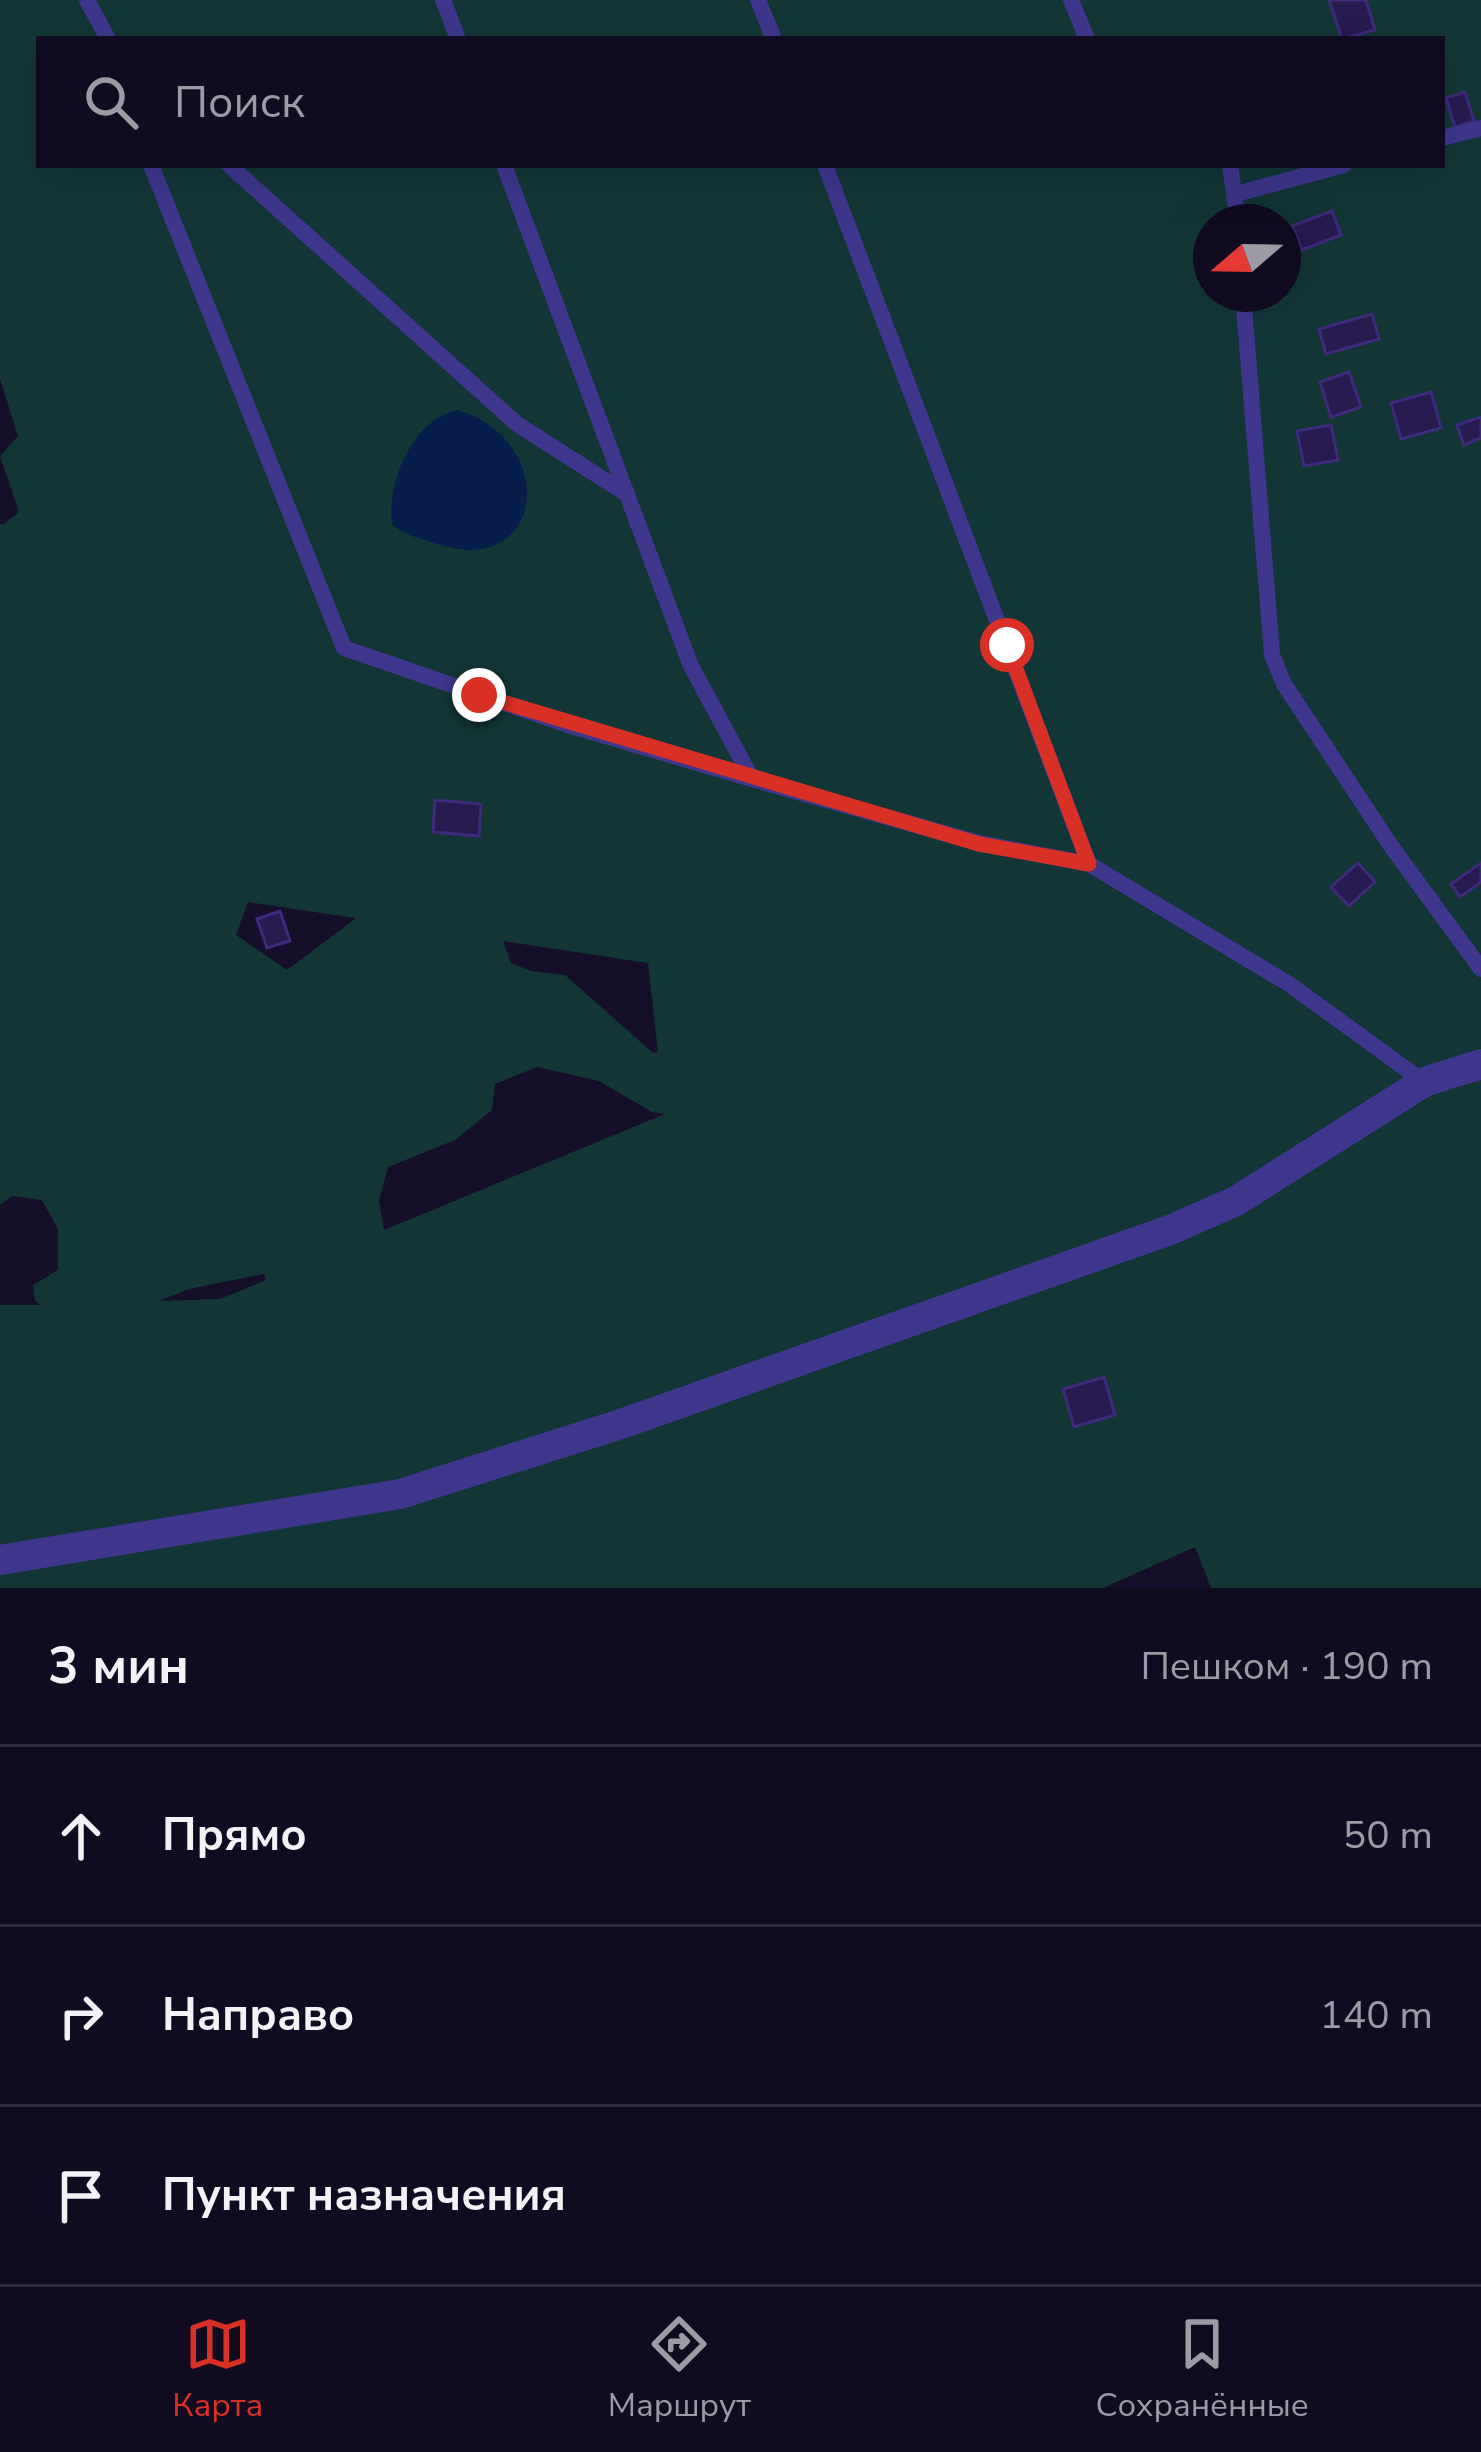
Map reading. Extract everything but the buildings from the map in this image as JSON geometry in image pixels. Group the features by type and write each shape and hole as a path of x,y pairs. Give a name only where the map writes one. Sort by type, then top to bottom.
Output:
{"street":[{"path":"0,1561 400,1494 621,1424 1170,1230 1236,1201 1424,1082 1481,1064"}],"lane":[{"path":"87,0 106,36"},
{"path":"443,0 457,36"},
{"path":"758,0 773,36"},
{"path":"1071,0 1086,36"},
{"path":"1445,137 1481,128"},
{"path":"152,168 344,647 568,725 752,779 979,844 1089,864 1289,984 1424,1082"},
{"path":"232,168 517,424 626,493"},
{"path":"506,168 691,666 752,779"},
{"path":"826,168 1089,864"},
{"path":"1231,168 1237,204"},
{"path":"1236,194 1333,168"},
{"path":"1245,312 1272,655 1284,684 1391,846 1481,969"}],"green space":[{"path":"0,0 1481,0 1481,1588 1211,1588 1195,1547 1103,1588 0,1588 0,1305 41,1305 35,1301 33,1285 58,1270 58,1229 42,1200 12,1196 0,1205 0,524 19,512 0,456 18,436 0,379","holes":["248,902 355,918 287,970 236,935","503,941 648,963 658,1052 653,1053 565,975 511,963","537,1067 599,1081 652,1112 665,1114 384,1230 379,1201 388,1167 455,1140 492,1110 495,1084","264,1274 266,1280 220,1299 158,1301 189,1289"]}],"water":[{"path":"458,410 491,426 513,449 525,476 526,503 518,526 499,543 471,550 417,538 392,524 394,490 406,454 428,425"}],"route":[{"path":"479,695 979,844 1089,864 1007,645"}]}
